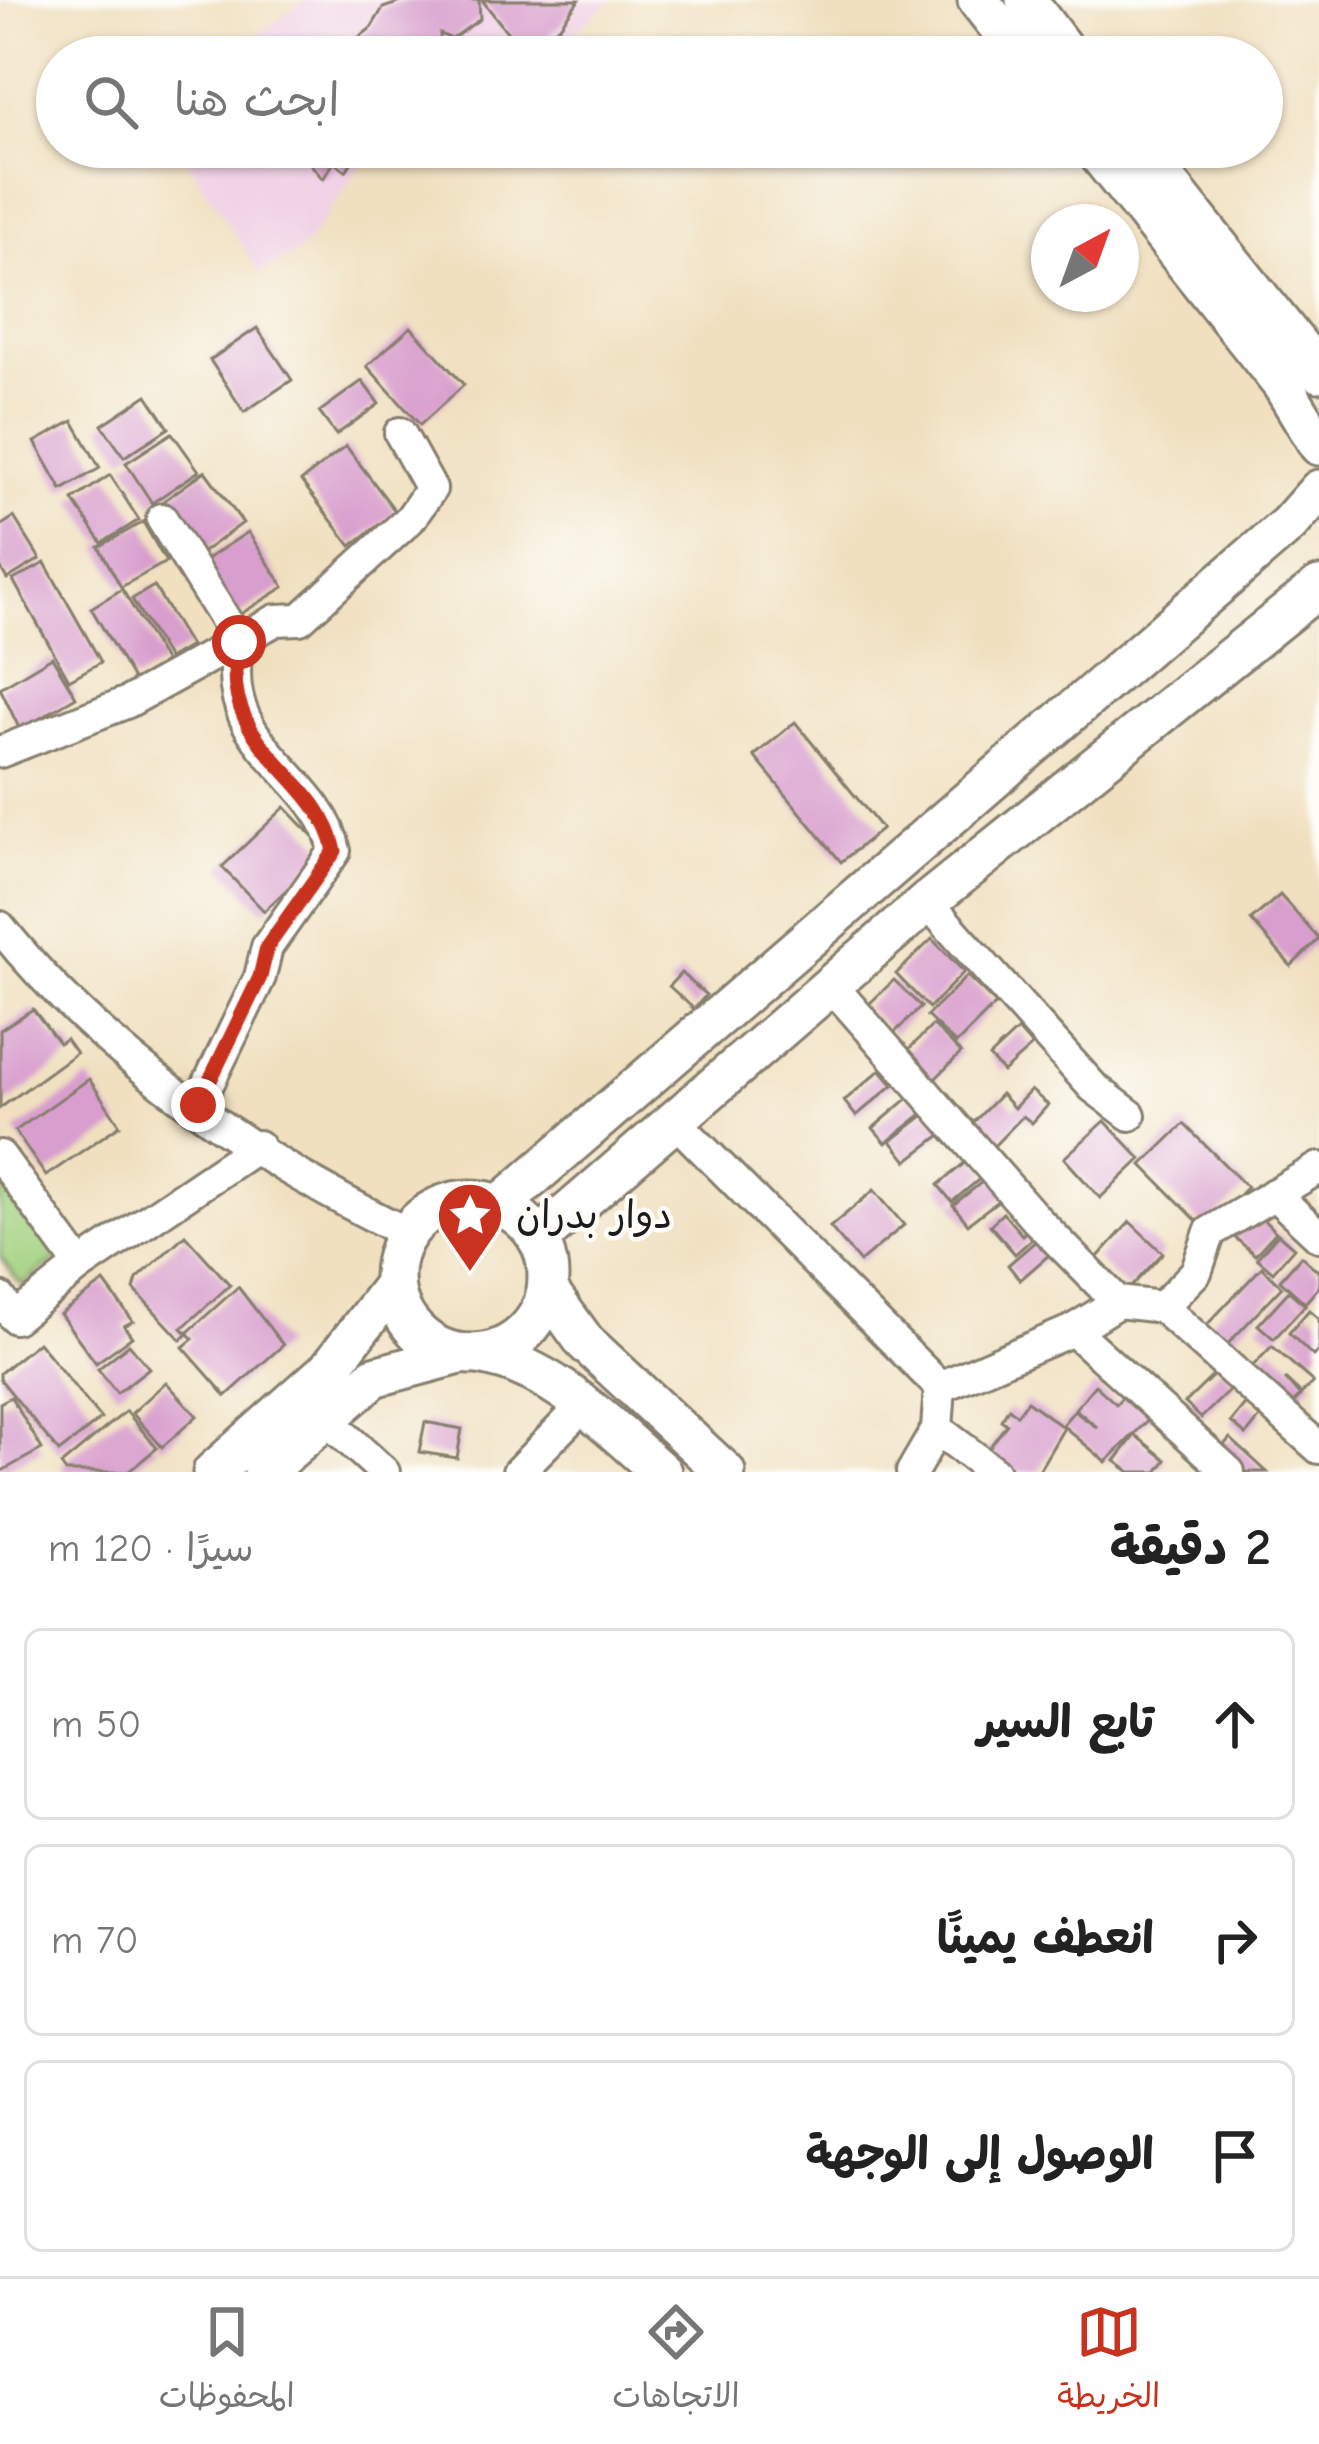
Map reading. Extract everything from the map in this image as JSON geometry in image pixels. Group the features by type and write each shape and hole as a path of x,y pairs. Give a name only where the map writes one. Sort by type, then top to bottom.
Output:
{"main road":[{"path":"978,0 1006,36"},
{"path":"1026,0 1054,36"},
{"path":"1110,168 1282,384 1319,446"},
{"path":"1155,168 1319,372"},
{"path":"500,1205 1289,524 1319,490"},
{"path":"538,1239 927,902 1319,587"},
{"path":"661,1472 584,1405 506,1358 440,1348 408,1322 394,1284 396,1257 407,1233 425,1214 449,1202 475,1199 500,1205 522,1219 538,1239 548,1291 585,1342 725,1472"},
{"path":"213,1472 329,1369 394,1284"},
{"path":"264,1472 325,1418 392,1369 516,1341 542,1310 548,1291"}],"street":[{"path":"0,752 128,702 276,620 300,619 410,519 431,489 400,433"},
{"path":"162,519 239,642 231,674 236,695 270,760 330,828 335,851 267,947 260,977 198,1105"},
{"path":"927,902 1093,1088 1130,1115"},
{"path":"0,927 12,966 87,1025 340,1200 407,1233"},
{"path":"831,985 1036,1219 1118,1302"},
{"path":"675,1121 940,1387 937,1430 912,1472"},
{"path":"5,1316 258,1146"},
{"path":"0,1156 80,1266"},
{"path":"1162,1307 1196,1272 1210,1232 1319,1168"},
{"path":"1274,1194 1319,1236"},
{"path":"940,1387 1073,1330 1118,1302 1162,1307 1319,1448"},
{"path":"1073,1330 1228,1472"},
{"path":"518,1472 584,1405"},
{"path":"325,1418 384,1472"},
{"path":"937,1430 994,1472"}],"shaded area":[{"path":"305,0 612,0 570,36 257,36"},
{"path":"192,168 359,168 304,248 260,274"}],"green space":[{"path":"0,1164 64,1254 21,1285 0,1256"}],"building":[{"path":"407,0 479,0 480,19 456,36 361,36 383,8"},
{"path":"482,0 579,0 560,26 545,36 510,36"},
{"path":"314,168 330,168 323,179"},
{"path":"411,327 464,385 420,425 367,366"},
{"path":"257,328 292,380 244,412 210,360"},
{"path":"362,381 379,404 336,435 319,412"},
{"path":"147,395 169,428 124,457 102,425"},
{"path":"73,421 100,468 62,490 35,442"},
{"path":"172,433 199,471 152,503 126,463"},
{"path":"346,446 396,512 351,546 301,481"},
{"path":"205,471 243,523 193,559 155,507"},
{"path":"110,475 139,520 102,543 73,500"},
{"path":"14,517 40,559 7,579 0,567 0,526"},
{"path":"143,522 166,562 121,587 99,547"},
{"path":"248,532 284,587 231,620 196,566"},
{"path":"45,563 101,662 69,680 13,580"},
{"path":"154,586 190,646 168,659 132,599"},
{"path":"122,589 165,662 134,681 91,608"},
{"path":"52,657 76,697 20,730 0,688"},
{"path":"795,722 882,829 841,862 754,756"},
{"path":"285,807 327,851 264,911 222,867"},
{"path":"1280,895 1319,939 1291,966 1251,920"},
{"path":"932,939 964,972 929,1008 896,974"},
{"path":"681,973 706,995 694,1009 669,986"},
{"path":"967,976 996,1004 956,1044 927,1016"},
{"path":"894,980 921,1007 893,1034 866,1007"},
{"path":"33,1009 59,1043 66,1039 76,1053 0,1108 0,1030"},
{"path":"933,1025 961,1053 927,1087 899,1059"},
{"path":"1018,1030 1032,1046 1003,1072 989,1057"},
{"path":"880,1070 893,1085 856,1116 844,1101"},
{"path":"89,1079 120,1125 46,1176 15,1131"},
{"path":"1031,1090 1048,1105 1032,1123 1023,1116 988,1152 966,1130 1001,1094 1014,1108"},
{"path":"912,1095 926,1111 886,1143 873,1128"},
{"path":"929,1111 945,1132 907,1161 891,1141"},
{"path":"1105,1121 1141,1159 1100,1198 1064,1158"},
{"path":"1184,1124 1247,1187 1205,1229 1142,1165"},
{"path":"974,1155 988,1172 952,1202 938,1185"},
{"path":"992,1174 1008,1193 968,1224 953,1205"},
{"path":"874,1190 904,1225 860,1262 830,1227"},
{"path":"1255,1212 1276,1232 1255,1255 1225,1229"},
{"path":"1003,1213 1022,1235 1035,1222 1042,1230 1015,1254 990,1225"},
{"path":"1130,1222 1163,1253 1128,1290 1096,1259"},
{"path":"1045,1233 1057,1248 1020,1280 1008,1265"},
{"path":"1278,1234 1294,1248 1273,1272 1257,1258"},
{"path":"185,1235 230,1285 182,1328 188,1334 181,1340 134,1289 137,1279"},
{"path":"1301,1256 1319,1272 1319,1287 1305,1303 1280,1280"},
{"path":"1262,1267 1282,1287 1223,1349 1202,1330"},
{"path":"104,1282 133,1321 124,1326 132,1337 96,1363 60,1314"},
{"path":"238,1287 283,1345 226,1396 183,1347 193,1339 187,1333"},
{"path":"1289,1291 1305,1305 1274,1339 1258,1325"},
{"path":"1309,1310 1319,1319 1319,1350 1313,1356 1289,1333"},
{"path":"38,1342 101,1419 59,1452 0,1379 0,1373"},
{"path":"129,1344 149,1368 117,1393 98,1369"},
{"path":"1272,1346 1313,1382 1301,1394 1285,1379 1300,1396 1285,1412 1245,1374"},
{"path":"1221,1368 1236,1384 1201,1418 1185,1403"},
{"path":"166,1382 197,1416 162,1447 132,1413"},
{"path":"1095,1385 1116,1404 1127,1392 1154,1414 1106,1462 1062,1425 1074,1411 1098,1428 1075,1409"},
{"path":"11,1397 42,1449 0,1472 0,1403"},
{"path":"1027,1401 1064,1428 1038,1472 1002,1472 982,1457 1007,1424 1001,1420 1009,1408 1017,1415"},
{"path":"1248,1401 1263,1414 1246,1435 1231,1422"},
{"path":"126,1411 157,1448 128,1472 66,1472 61,1465"},
{"path":"425,1422 462,1429 457,1458 419,1452"},
{"path":"1135,1435 1166,1460 1157,1472 1130,1472 1115,1461"},
{"path":"1230,1438 1267,1472 1236,1472 1216,1454"}],"place":[{"name":"دوار بدران","path":"470,1274"}],"route":[{"path":"198,1105 260,977 267,947 335,851 330,828 270,760 250,727 231,674 239,642"}]}
